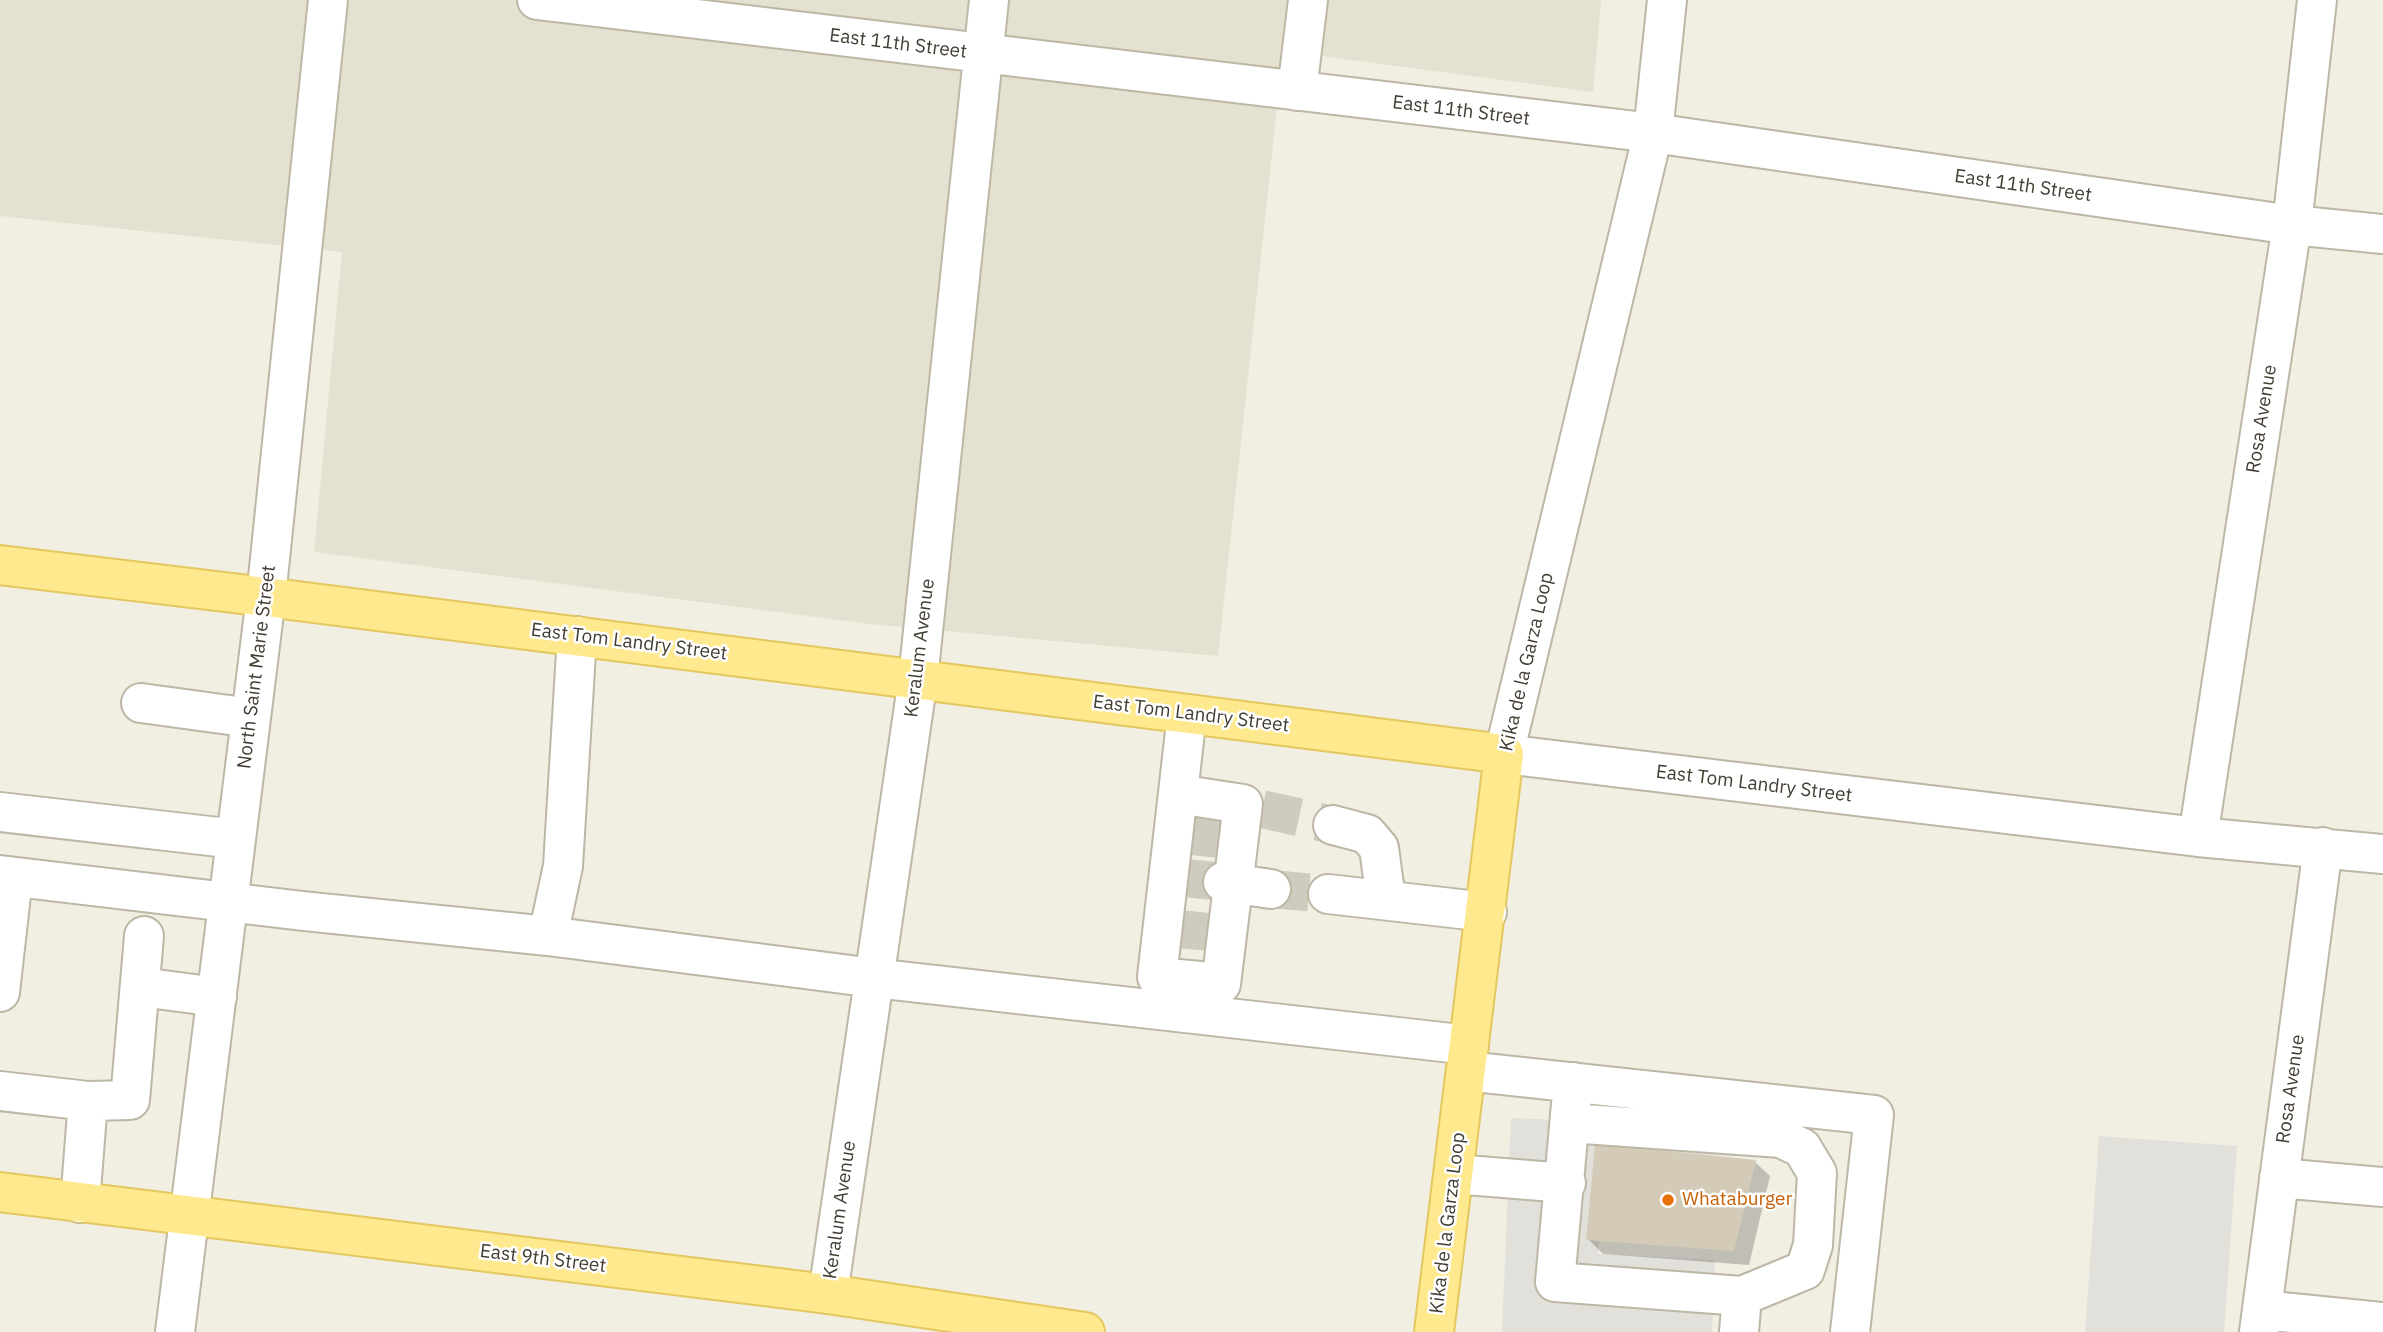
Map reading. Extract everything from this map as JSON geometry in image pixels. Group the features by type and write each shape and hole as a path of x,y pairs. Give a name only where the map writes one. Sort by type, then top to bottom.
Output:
{"main road":[{"name":"East Tom Landry Street","path":"0,565 1504,754"},
{"name":"Kika de la Garza Loop","path":"1434,1332 1504,754"},
{"name":"East 9th Street","path":"0,1192 828,1294 1085,1332"}],"street":[{"name":"North Saint Marie Street","path":"175,1332 265,597 328,0"},
{"name":"East 11th Street","path":"537,0 1653,133 2292,225 2383,234"},
{"name":"Keralum Avenue","path":"828,1294 918,679 989,0"},
{"path":"1297,91 1308,0"},
{"name":"Kika de la Garza Loop","path":"1504,754 1653,133 1667,0"},
{"name":"Rosa Avenue","path":"2198,837 2292,225 2317,0"},
{"path":"548,936 564,866 577,636"},
{"path":"141,703 251,718"},
{"path":"1187,714 1178,794 1182,835 1170,928 1157,977 1198,997"},
{"name":"East Tom Landry Street","path":"1504,754 2198,837 2383,854"},
{"path":"1178,794 1243,823 1228,883 1221,984 1198,997"},
{"path":"0,813 236,839"},
{"path":"1332,825 1367,834 1379,848 1386,900"},
{"name":"Rosa Avenue","path":"2260,1321 2323,847"},
{"path":"0,992 6,876 303,911 548,936 874,978 1198,997 1573,1082 1874,1115 1850,1332"},
{"path":"1228,883 1271,889"},
{"path":"1328,894 1486,912"},
{"path":"0,1091 88,1101 130,1100 144,936"},
{"path":"141,987 217,997"},
{"path":"1570,1124 1781,1138 1802,1148 1817,1173 1813,1245 1805,1270 1740,1314 1555,1282 1573,1082"},
{"path":"80,1203 88,1101"},
{"path":"1454,1174 1566,1183"},
{"path":"2279,1178 2383,1187"},
{"path":"2260,1321 2383,1322"}],"shaded area":[{"path":"0,0 1601,0 1593,92 1283,51 1218,656 870,624 314,552 342,252 0,216"},
{"path":"1511,1118 1783,1130 1782,1158 1603,1151 1598,1254 1715,1260 1712,1332 1502,1332"},
{"path":"2099,1136 2237,1146 2224,1332 2085,1332"}],"building":[{"name":"Whataburger","path":"1595,1144 1756,1160 1734,1251 1586,1240"}],"tunnel":[{"path":"1262,809 1333,825"},
{"path":"1191,836 1229,840"},
{"path":"1186,878 1223,882"},
{"path":"1271,889 1328,894"},
{"path":"1178,929 1220,933"}],"place":[{"name":"Whataburger","path":"1668,1200"}]}
